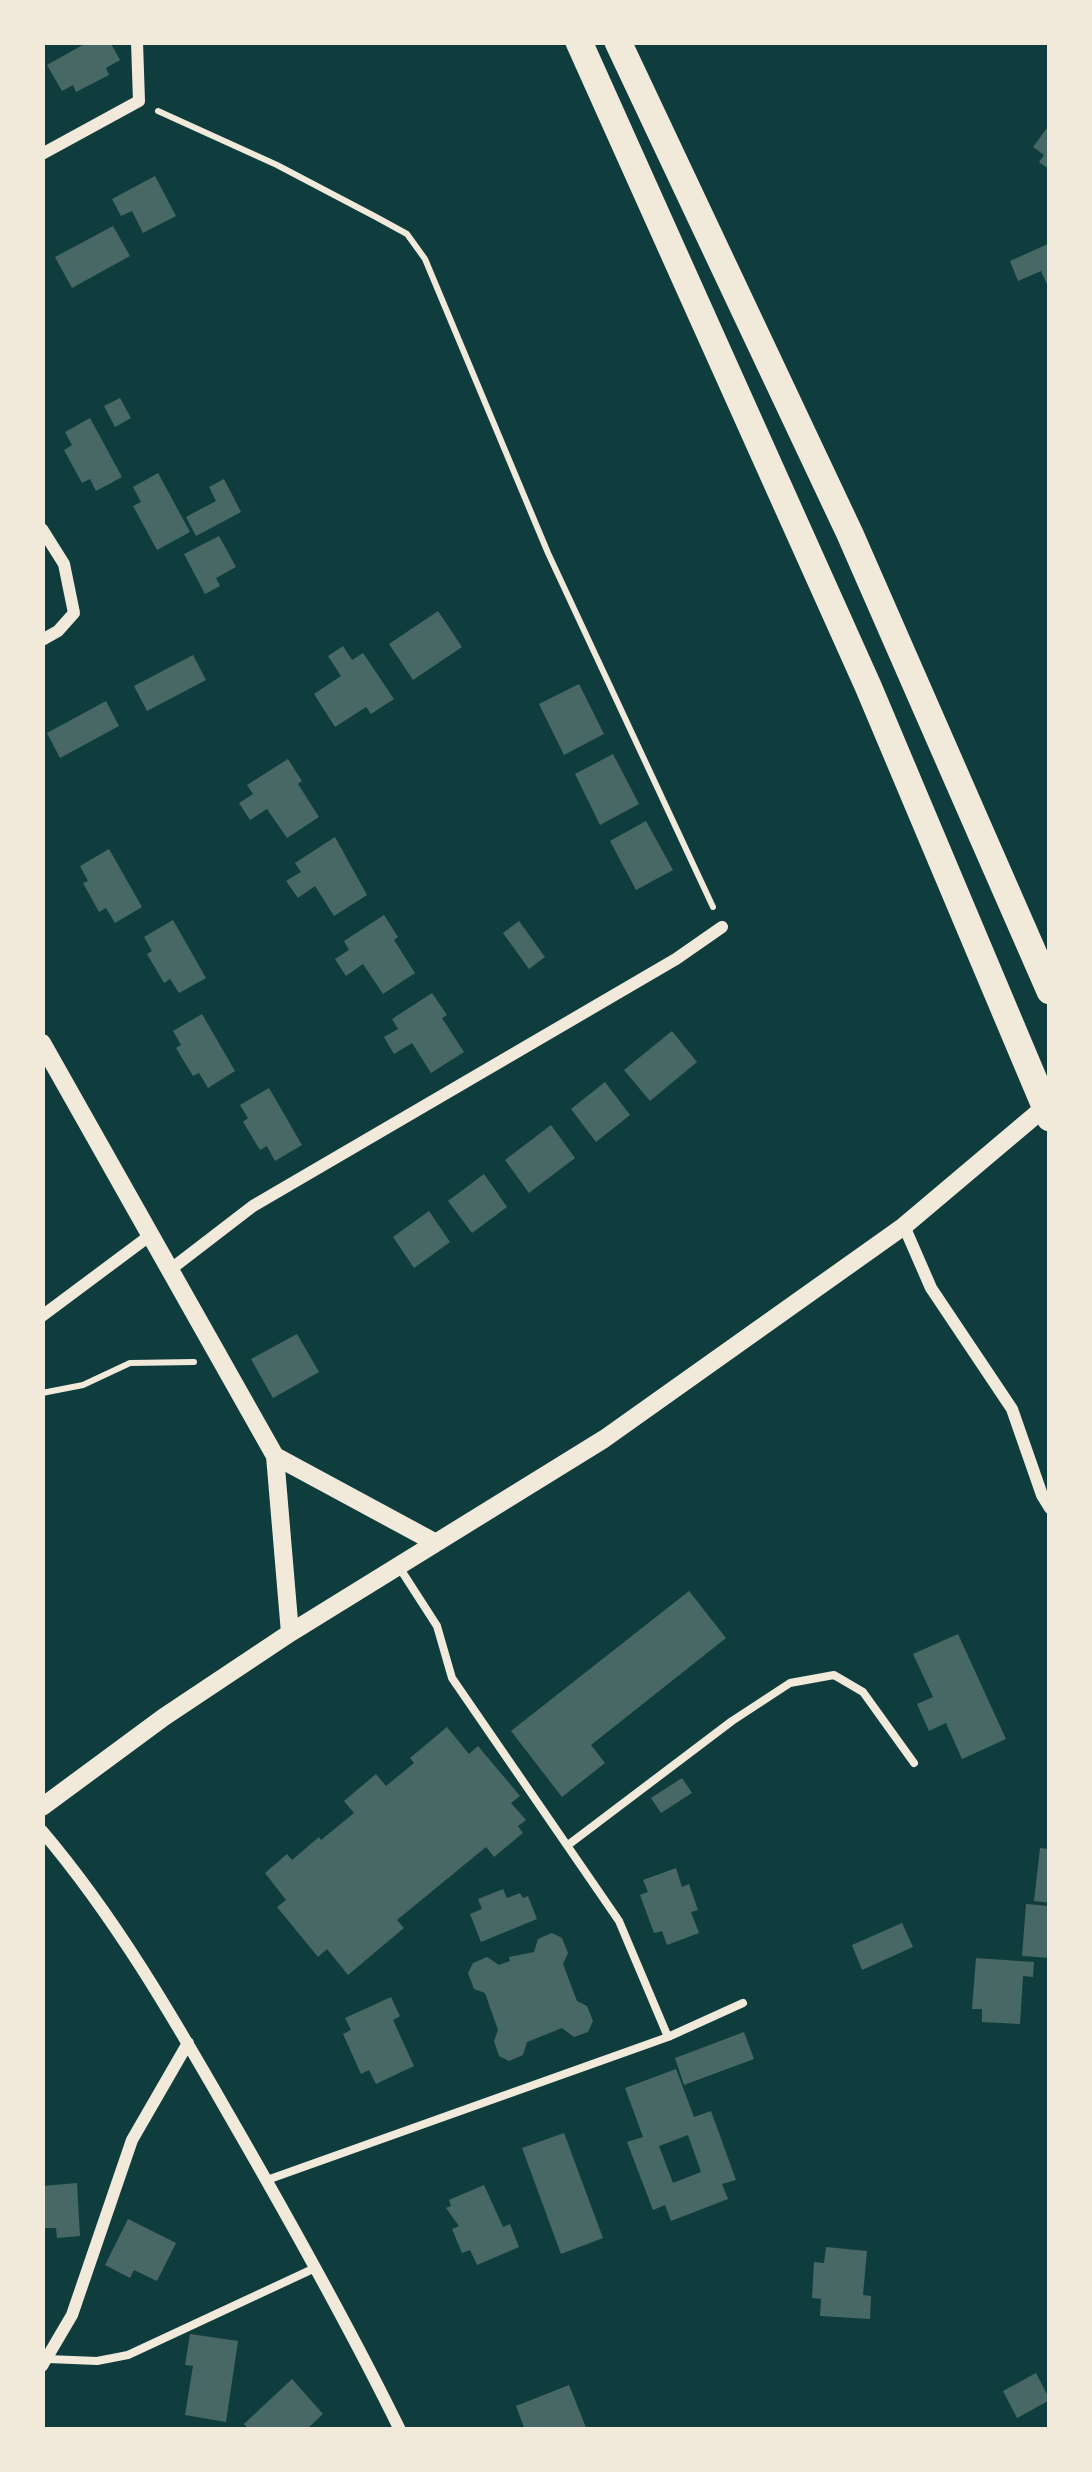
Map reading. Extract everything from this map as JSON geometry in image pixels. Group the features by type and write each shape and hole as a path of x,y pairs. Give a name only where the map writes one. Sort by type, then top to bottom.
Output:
{"highway":[{"path":"579,42 868,686 1048,1113"},
{"path":"618,42 850,534 1050,991"}],"street":[{"path":"42,154 139,101 137,42"},
{"path":"42,529 64,564 74,613 42,640"},
{"path":"171,1270 254,1206 676,959 722,927"},
{"path":"42,1043 275,1456 290,1634"},
{"path":"42,1808 164,1717 290,1634 604,1439 904,1226 1048,1113"},
{"path":"904,1226 931,1288 1012,1409 1050,1508"},
{"path":"42,1316 152,1234"},
{"path":"275,1456 436,1543"},
{"path":"42,1831 77,1873 188,2043 317,2267 400,2430"},
{"path":"45,2362 72,2315 132,2140 188,2043"}],"lane":[{"path":"399,1566 437,1626 452,1678 619,1921 668,2037"},
{"path":"568,1845 790,1683 834,1675 863,1691 914,1762"},
{"path":"267,2180 668,2037 743,2003"},
{"path":"45,2362 128,2355 317,2267"}],"path":[{"path":"139,101 376,217 406,234 425,259 548,553 722,927"},
{"path":"42,1394 83,1385 130,1363 223,1362"}],"building":[{"path":"88,42 110,42 120,60 106,68 109,75 76,92 73,85 62,91 47,65"},
{"path":"1050,124 1050,170 1039,162 1044,155 1033,147"},
{"path":"155,176 176,216 143,233 132,211 121,216 112,199"},
{"path":"113,226 130,256 72,288 55,257"},
{"path":"1048,244 1050,291 1041,271 1018,281 1010,261"},
{"path":"120,398 131,418 115,427 104,406"},
{"path":"90,418 122,477 96,491 90,479 82,483 64,450 72,445 65,432"},
{"path":"158,473 190,532 157,550 133,506 141,502 133,487"},
{"path":"224,479 241,512 196,536 186,517 216,501 209,487"},
{"path":"219,536 236,567 216,578 220,586 205,594 184,554"},
{"path":"438,611 462,647 413,680 389,644"},
{"path":"343,646 352,660 363,653 394,699 371,714 366,707 335,727 314,694 341,676 328,656"},
{"path":"193,655 206,680 147,711 134,686"},
{"path":"579,684 604,734 564,755 539,704"},
{"path":"106,701 119,726 60,758 47,733"},
{"path":"613,754 639,804 600,825 575,774"},
{"path":"288,759 319,817 287,838 267,809 250,820 239,803 253,794 247,785"},
{"path":"646,821 673,870 636,890 610,841"},
{"path":"335,837 367,895 334,916 315,886 298,898 286,881 301,872 295,863"},
{"path":"109,849 142,907 115,923 106,908 99,912 83,883 88,881 80,866"},
{"path":"384,915 415,973 383,994 363,964 346,976 335,959 349,950 344,941"},
{"path":"173,920 206,978 179,993 170,979 164,983 147,954 152,951 144,937"},
{"path":"519,921 545,957 529,969 503,933"},
{"path":"432,993 464,1052 431,1073 412,1043 394,1054 384,1037 398,1029 392,1019"},
{"path":"202,1014 235,1071 208,1088 199,1073 193,1076 176,1048 181,1045 173,1031"},
{"path":"672,1031 697,1062 650,1101 624,1070"},
{"path":"605,1082 630,1115 596,1142 571,1109"},
{"path":"269,1088 302,1145 275,1161 267,1146 260,1150 243,1122 248,1118 240,1105"},
{"path":"551,1125 575,1158 529,1193 505,1160"},
{"path":"484,1174 507,1207 472,1233 448,1201"},
{"path":"429,1211 450,1242 414,1268 393,1237"},
{"path":"297,1334 319,1372 273,1398 251,1359"},
{"path":"689,1591 726,1638 591,1745 605,1763 562,1797 511,1731"},
{"path":"958,1634 1006,1739 962,1759 946,1723 929,1731 917,1704 933,1697 913,1654"},
{"path":"447,1727 469,1754 478,1746 520,1796 511,1803 526,1820 518,1826 523,1833 494,1857 486,1847 397,1920 404,1928 348,1975 327,1949 318,1957 277,1907 286,1900 265,1873 287,1854 292,1860 319,1837 321,1840 354,1813 344,1801 376,1774 386,1786"},
{"path":"682,1778 692,1793 661,1813 651,1798"},
{"path":"1040,1848 1050,1849 1050,1903 1034,1901"},
{"path":"676,1868 682,1887 689,1884 698,1910 691,1912 699,1933 667,1945 662,1931 654,1933 640,1895 648,1892 643,1880"},
{"path":"503,1889 507,1898 520,1893 523,1898 528,1896 537,1919 481,1942 470,1914 482,1909 478,1899"},
{"path":"1026,1904 1050,1906 1050,1958 1022,1956"},
{"path":"902,1923 913,1947 862,1970 852,1945"},
{"path":"552,1933 562,1938 568,1953 563,1964 577,2001 587,2006 593,2021 588,2032 574,2037 562,2028 527,2042 523,2055 509,2061 499,2056 494,2041 498,2030 485,1993 474,1989 468,1973 473,1963 487,1957 499,1965 510,1961 509,1957 534,1952 538,1939"},
{"path":"976,1958 1034,1962 1033,1977 1023,1976 1020,2024 982,2022 982,2009 972,2009"},
{"path":"391,1997 400,2016 393,2020 414,2066 376,2084 369,2070 361,2074 343,2034 351,2030 345,2018"},
{"path":"744,2032 754,2059 684,2085 675,2058"},
{"path":"676,2069 694,2117 711,2111 736,2180 722,2184 728,2199 671,2221 665,2205 653,2210 627,2142 643,2137 625,2088","holes":["688,2135 701,2172 673,2183 659,2146"]},
{"path":"564,2133 603,2238 561,2254 522,2148"},
{"path":"77,2183 80,2236 57,2238 56,2228 42,2228 42,2186"},
{"path":"484,2185 503,2227 510,2224 519,2247 477,2265 470,2250 462,2253 452,2229 459,2226 446,2208 451,2206 449,2200"},
{"path":"128,2219 176,2243 157,2281 134,2270 130,2278 105,2265"},
{"path":"826,2247 867,2251 863,2295 871,2296 870,2319 820,2316 821,2299 812,2298 814,2262 824,2263"},
{"path":"190,2334 238,2341 226,2422 185,2415 193,2366 185,2365"},
{"path":"1036,2373 1050,2400 1017,2418 1003,2391"},
{"path":"292,2379 323,2414 306,2430 249,2430 244,2424"},
{"path":"569,2385 587,2430 525,2430 516,2406"}]}
